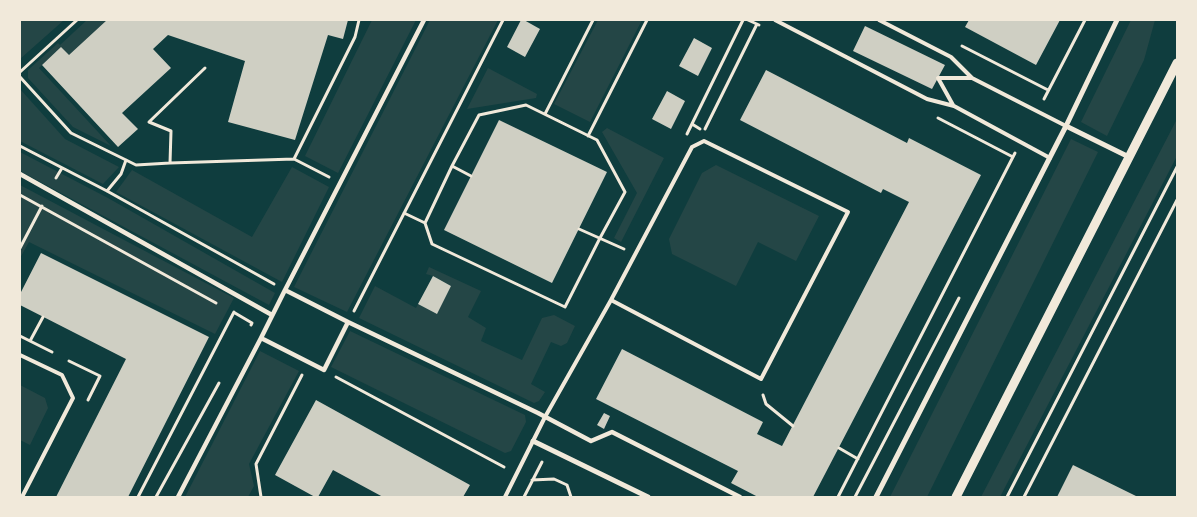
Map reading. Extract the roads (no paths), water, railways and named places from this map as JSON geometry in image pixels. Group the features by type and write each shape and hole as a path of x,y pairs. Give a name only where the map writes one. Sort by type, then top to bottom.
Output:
{"street":[{"path":"178,497 424,20"},
{"path":"876,497 1050,158 1117,20"},
{"path":"956,497 1177,63"},
{"path":"1066,126 1129,157"},
{"path":"20,174 272,315"},
{"path":"285,290 546,417 591,441 612,432 740,497"},
{"path":"260,338 324,370 348,322"},
{"path":"533,441 648,497"}],"lane":[{"path":"775,20 926,99 954,106 1050,158"},
{"path":"879,20 951,57 972,78 1066,126"},
{"path":"954,106 938,78 972,78"},
{"path":"505,497 533,441 611,300 692,147 704,141 848,212 761,379 611,300"},
{"path":"20,355 62,375 73,398 22,497"}]}
